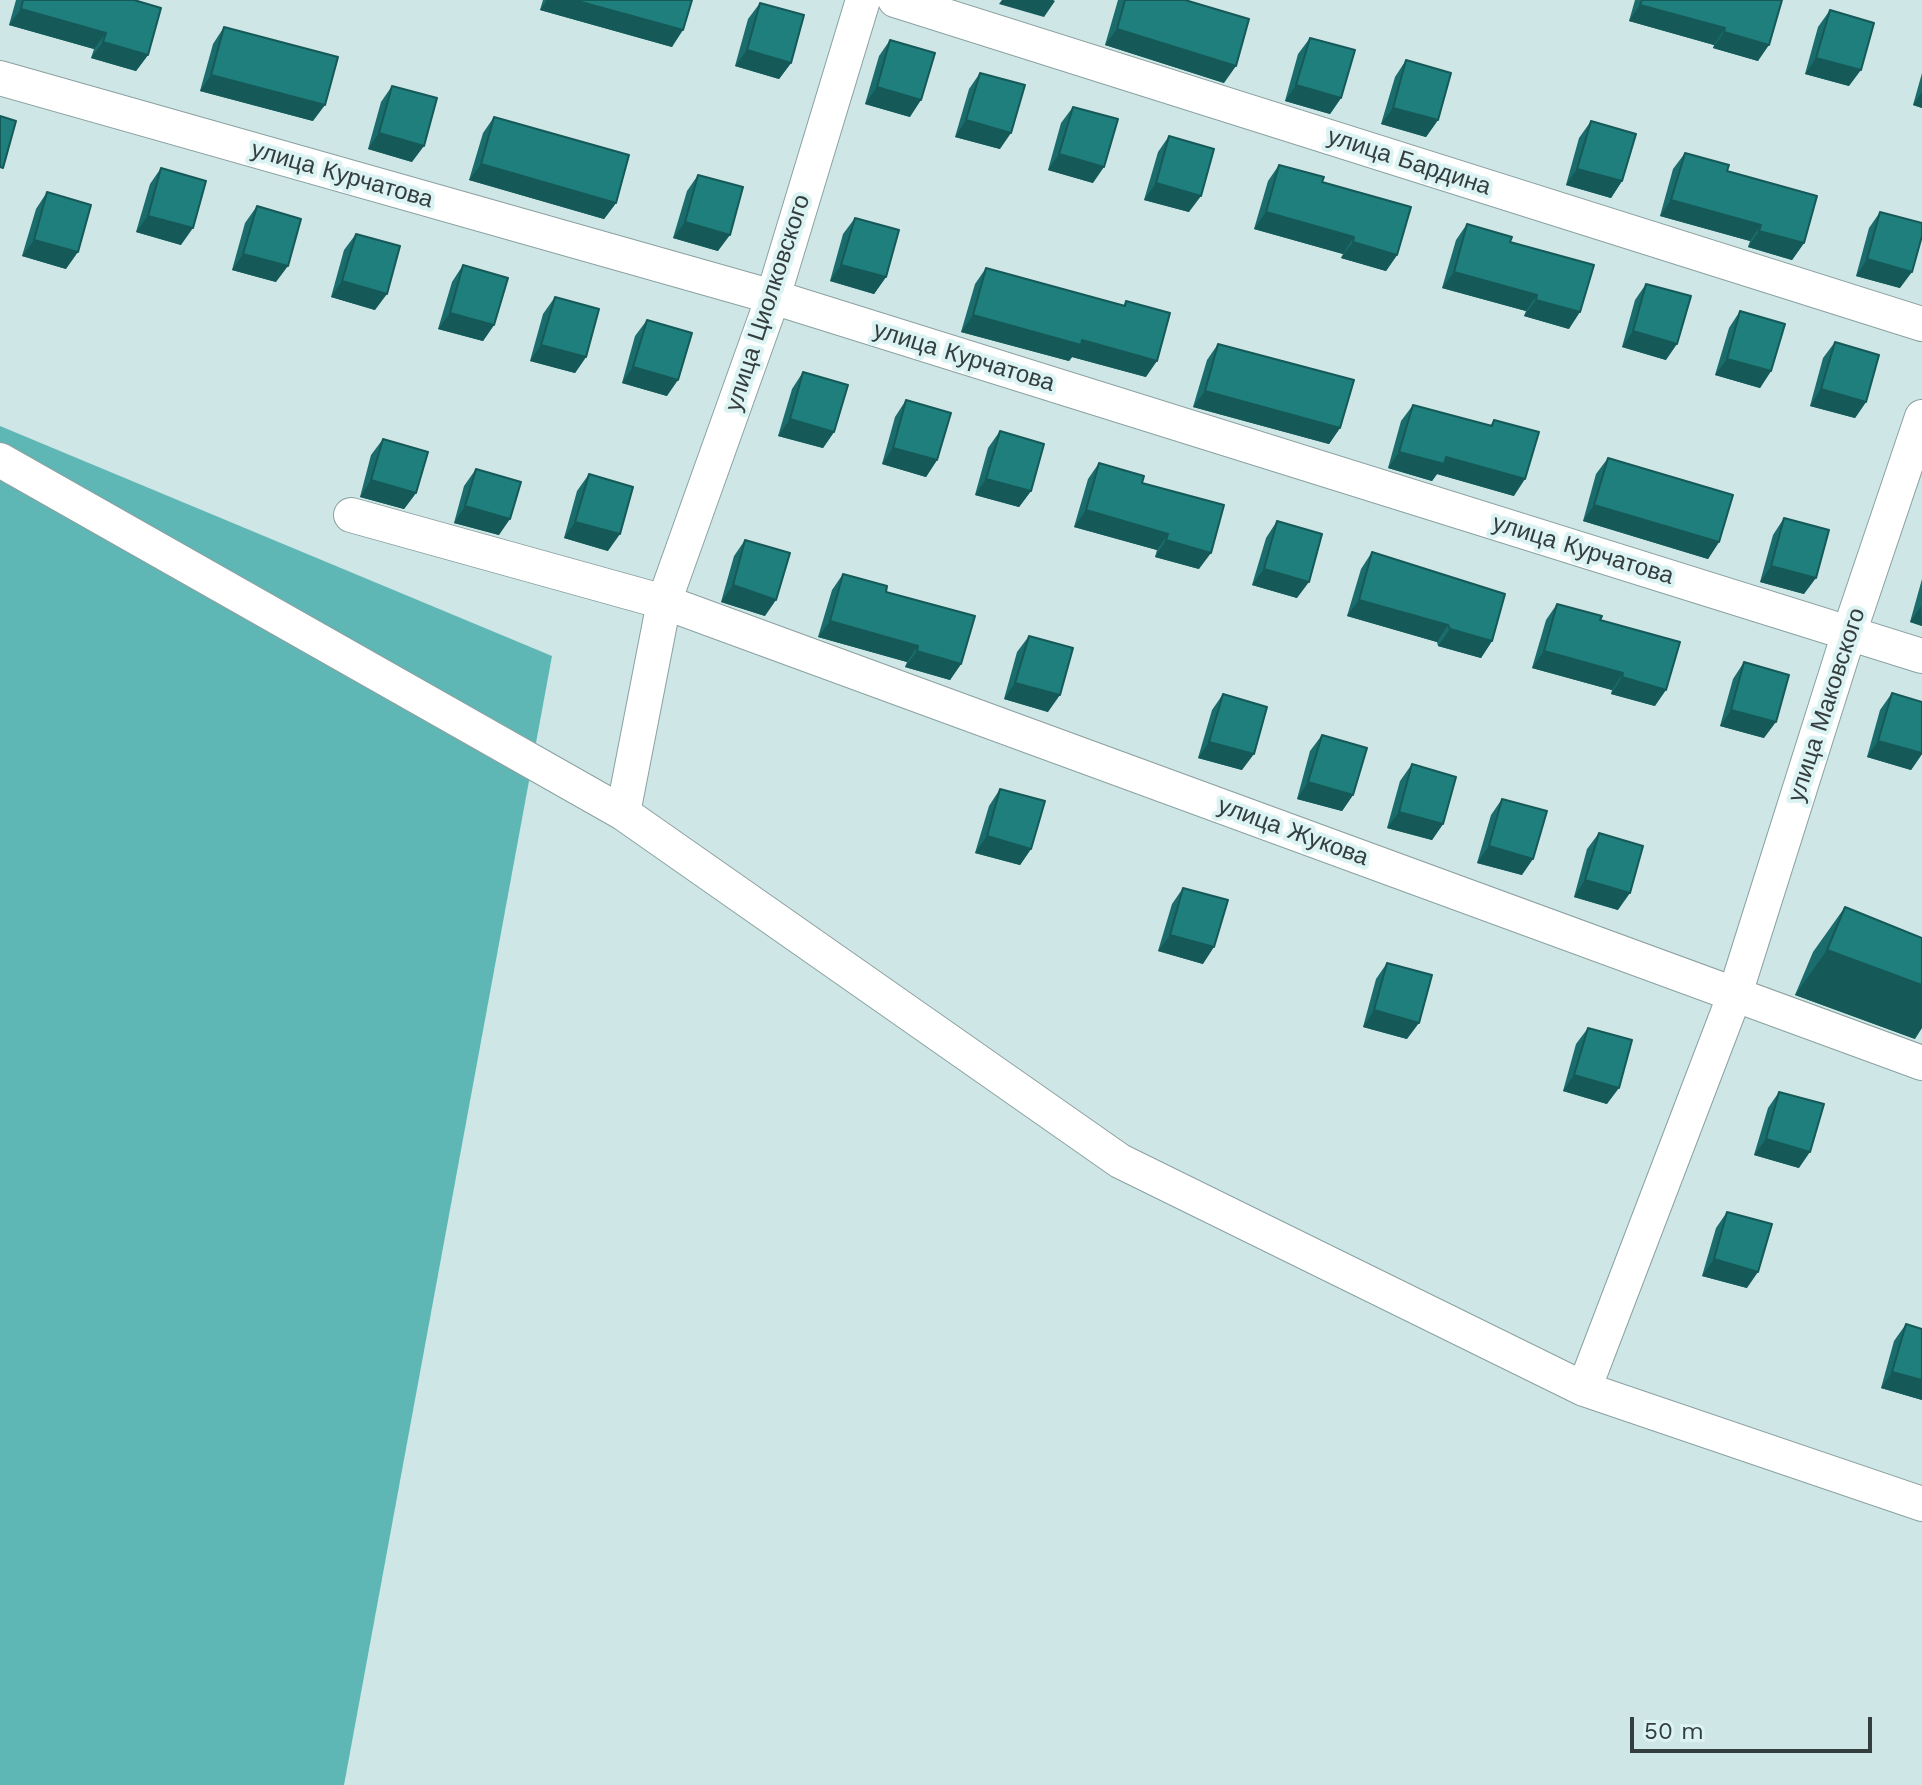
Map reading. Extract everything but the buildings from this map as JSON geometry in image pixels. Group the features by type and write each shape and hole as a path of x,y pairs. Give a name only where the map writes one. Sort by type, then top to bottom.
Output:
{"street":[{"name":"улица Циолковского","path":"623,813 664,602 773,297 863,0"},
{"name":"улица Бардина","path":"895,0 1922,324"},
{"name":"улица Курчатова","path":"0,78 773,297 1922,656"},
{"name":"улица Маковского","path":"1584,1389 1735,994 1849,633 1922,417"},
{"path":"0,460 623,813 1120,1161 1584,1389 1922,1504"},
{"name":"улица Жукова","path":"351,515 664,602 1922,1063"}],"shaded area":[{"path":"0,426 552,656 344,1785 0,1785"}]}
